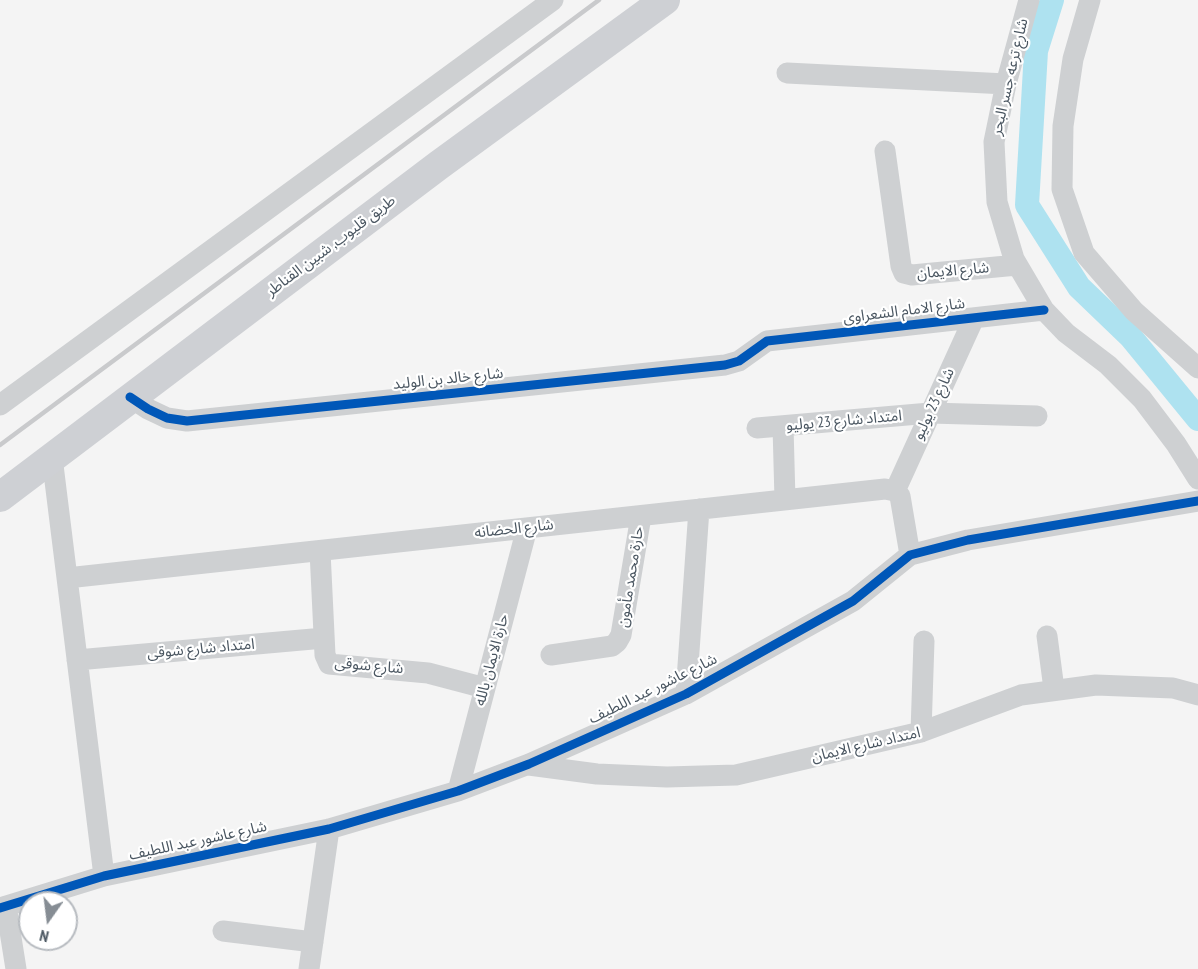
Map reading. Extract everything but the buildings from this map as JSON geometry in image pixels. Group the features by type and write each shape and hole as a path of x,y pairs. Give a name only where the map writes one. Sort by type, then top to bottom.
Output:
{"main road":[{"name":"طريق قليوب, شبين القناطر","path":"0,496 438,165 665,0"}],"street":[{"path":"0,405 553,0"},
{"name":"شارع ترعه جسر البحر","path":"1029,0 1006,84 994,142 997,202 1017,265 1044,310 1066,333 1108,365 1142,399 1176,444 1198,479"},
{"path":"1090,0 1069,81 1063,126 1062,189 1084,253 1134,311 1198,368"},
{"path":"787,73 1006,84"},
{"name":"شارع الايمان","path":"885,151 901,266 904,273 912,275 1017,265"},
{"name":"شارع الامام الشعراوى","path":"767,341 1044,310"},
{"name":"شارع 23 يوليو","path":"895,491 974,318"},
{"name":"شارع خالد بن الوليد","path":"130,397 147,409 167,418 187,421 725,365 739,361 767,341"},
{"name":"امتداد شارع 23 يوليو","path":"757,428 930,413 1037,416"},
{"path":"783,426 785,500"},
{"path":"52,456 104,876"},
{"name":"شارع الحضانه","path":"67,578 885,489 895,491"},
{"path":"895,491 900,496 910,555"},
{"name":"شارع عاشور عبد اللطيف","path":"3,907 104,876 329,830 458,791 529,765 686,694 853,601 910,555 968,540 1198,501"},
{"path":"686,694 699,509"},
{"name":"حارة محمد مأمون","path":"551,655 612,646 617,642 621,635 641,516"},
{"name":"حارة الايمان بالله","path":"458,791 527,528"},
{"name":"شارع شوقى","path":"320,550 326,660 333,666 399,668 485,688"},
{"path":"1047,636 1054,689"},
{"name":"امتداد شارع شوقى","path":"77,660 324,638"},
{"path":"921,732 924,641"},
{"name":"امتداد شارع الايمان","path":"529,765 597,774 667,777 736,775 921,732 1021,695 1054,689 1096,685 1173,688 1198,695"},
{"path":"309,969 329,830"},
{"path":"3,907 16,969"},
{"path":"223,931 313,942"}],"waterway":[{"path":"1052,0 1036,51 1027,205 1079,287 1130,336 1198,419"}],"railway":[{"path":"0,445 599,0"}],"cycle path":[{"path":"130,397 167,418 187,421 725,365 739,361 767,341 1044,310"},
{"path":"0,908 104,876 329,829 458,791 529,764 686,694 853,601 910,555 968,540 1198,501"}]}
